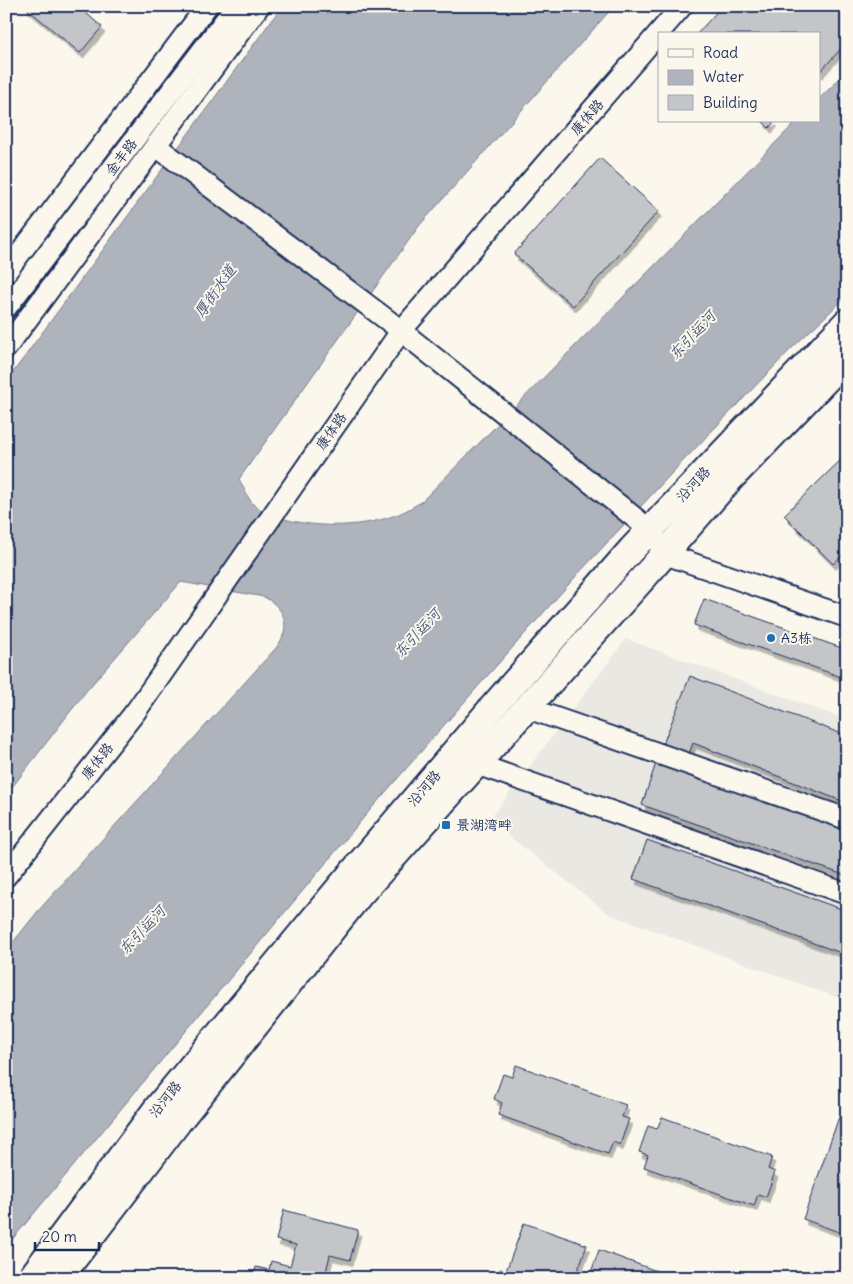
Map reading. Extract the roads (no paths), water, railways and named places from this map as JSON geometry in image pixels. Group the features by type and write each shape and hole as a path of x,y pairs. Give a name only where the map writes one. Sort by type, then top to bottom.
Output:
{"main road":[{"name":"沿河路","path":"31,1278 158,1107 340,887 645,526 847,322"},
{"name":"沿河路","path":"59,1278 178,1122 361,893 730,479 847,358"}],"street":[{"name":"金丰路","path":"6,272 207,6"},
{"name":"金丰路","path":"6,308 236,6"},
{"path":"8,347 259,6"},
{"name":"康体路","path":"660,32 682,6"},
{"name":"康体路","path":"6,876 136,711 402,331 658,34"},
{"path":"156,146 386,318 645,526 665,554 847,617"},
{"path":"527,708 847,819"},
{"path":"476,764 847,894"}],"water":[{"path":"282,6 614,6 419,226 239,479 254,505 284,519 320,525 339,525 357,524 394,516 421,502 796,122 820,122 820,98 847,71 847,296 793,347 684,460 577,575 473,692 370,810 6,1247 6,951 38,911 276,648 284,634 285,627 282,613 278,607 264,597 181,582 87,690 6,795 6,382"}],"place":[{"name":"A3栋","path":"771,638"},
{"name":"景湖湾畔","path":"446,825"}],"water label":[{"name":"厚街水道","path":"215,291"},
{"name":"东引运河","path":"692,335"},
{"name":"东引运河","path":"417,633"},
{"name":"东引运河","path":"142,930"}]}
